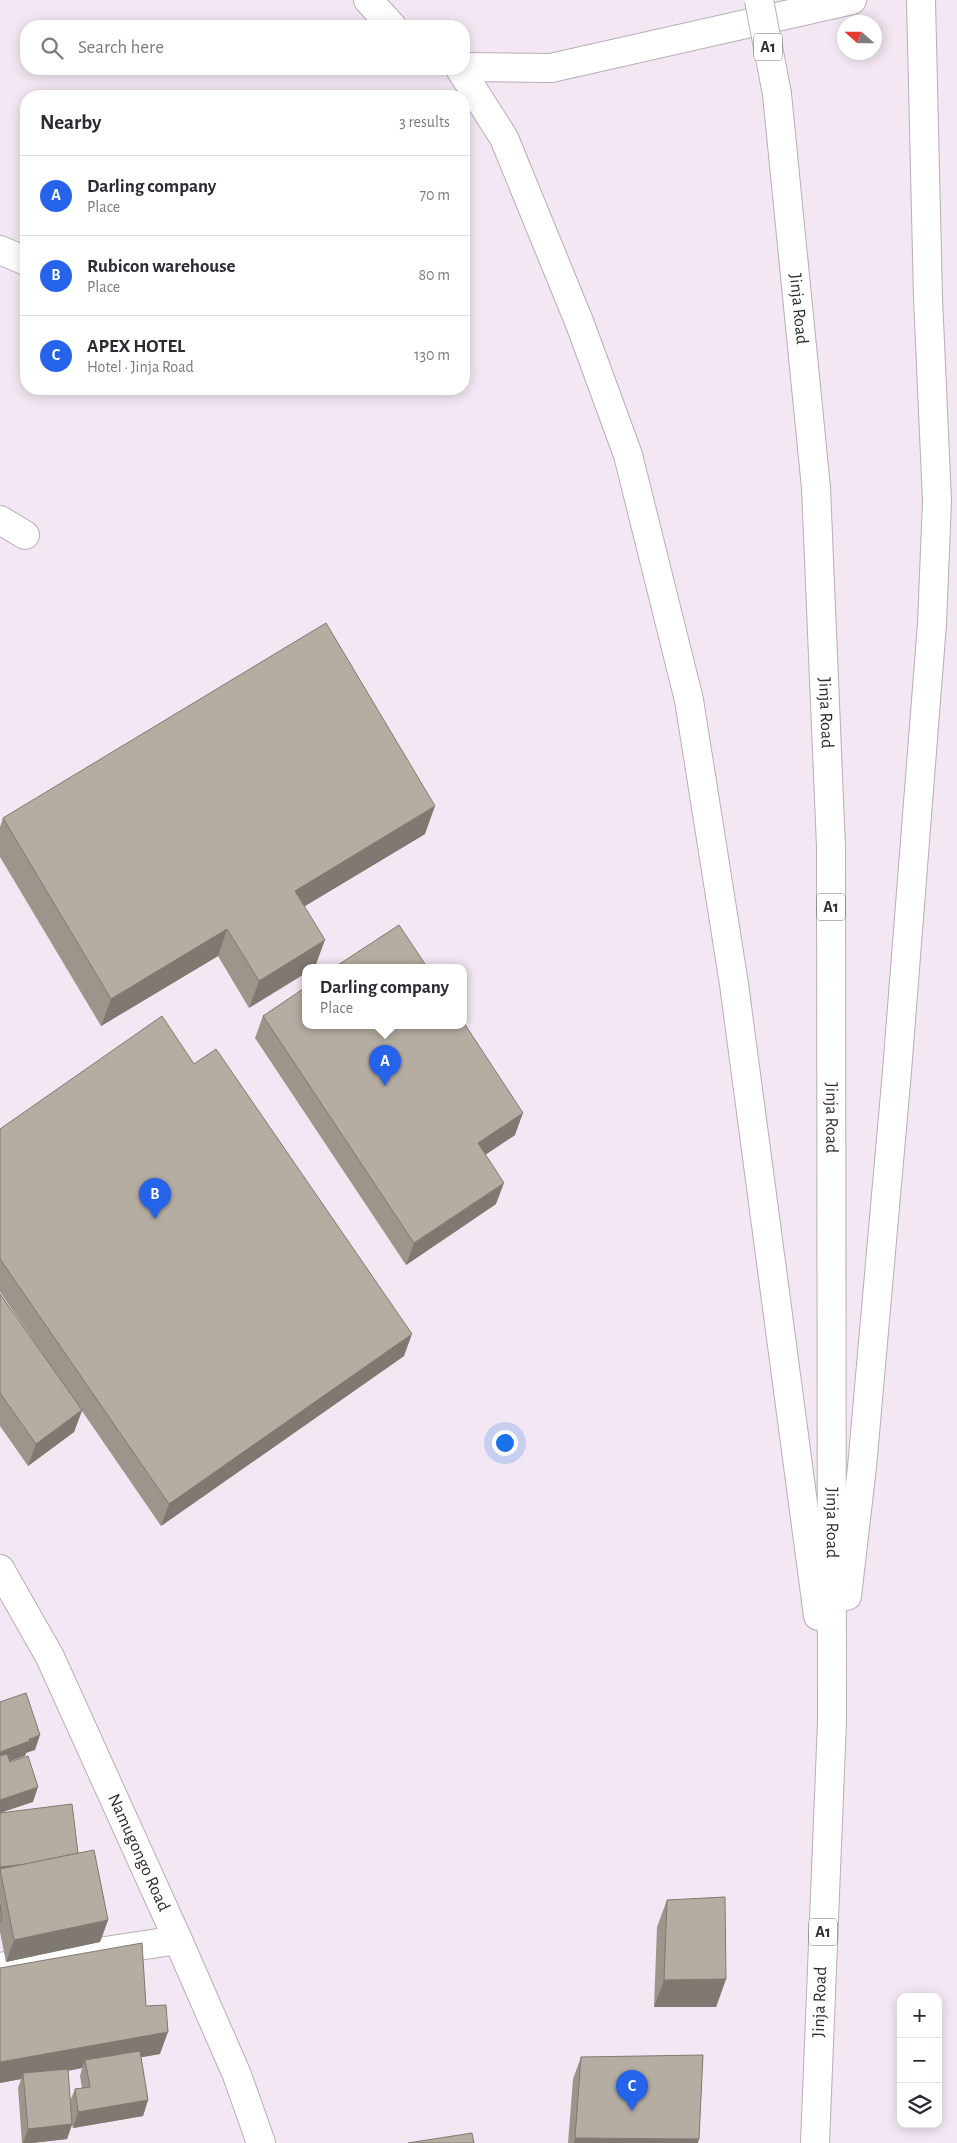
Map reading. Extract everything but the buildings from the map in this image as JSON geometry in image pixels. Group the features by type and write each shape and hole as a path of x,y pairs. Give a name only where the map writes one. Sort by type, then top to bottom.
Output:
{"main road":[{"path":"368,0 386,20"},
{"name":"Jinja Road","path":"759,0 777,94 816,488 831,847 832,1721 815,2143"},
{"path":"470,67 551,68 852,0"},
{"path":"832,1721 862,1467 899,1051 932,624 937,501 928,298 921,0"},
{"path":"464,75 504,138 580,324 628,455 690,700 734,984 832,1721"},
{"path":"0,250 20,258"},
{"path":"0,520 25,534"},
{"name":"Namugongo Road","path":"0,1569 50,1656 237,2075 261,2143"},
{"path":"0,1967 178,1940"}],"place":[{"name":"Darling company","path":"385,1086"},
{"name":"Rubicon warehouse","path":"155,1219"},
{"name":"APEX HOTEL","path":"632,2111"}]}
